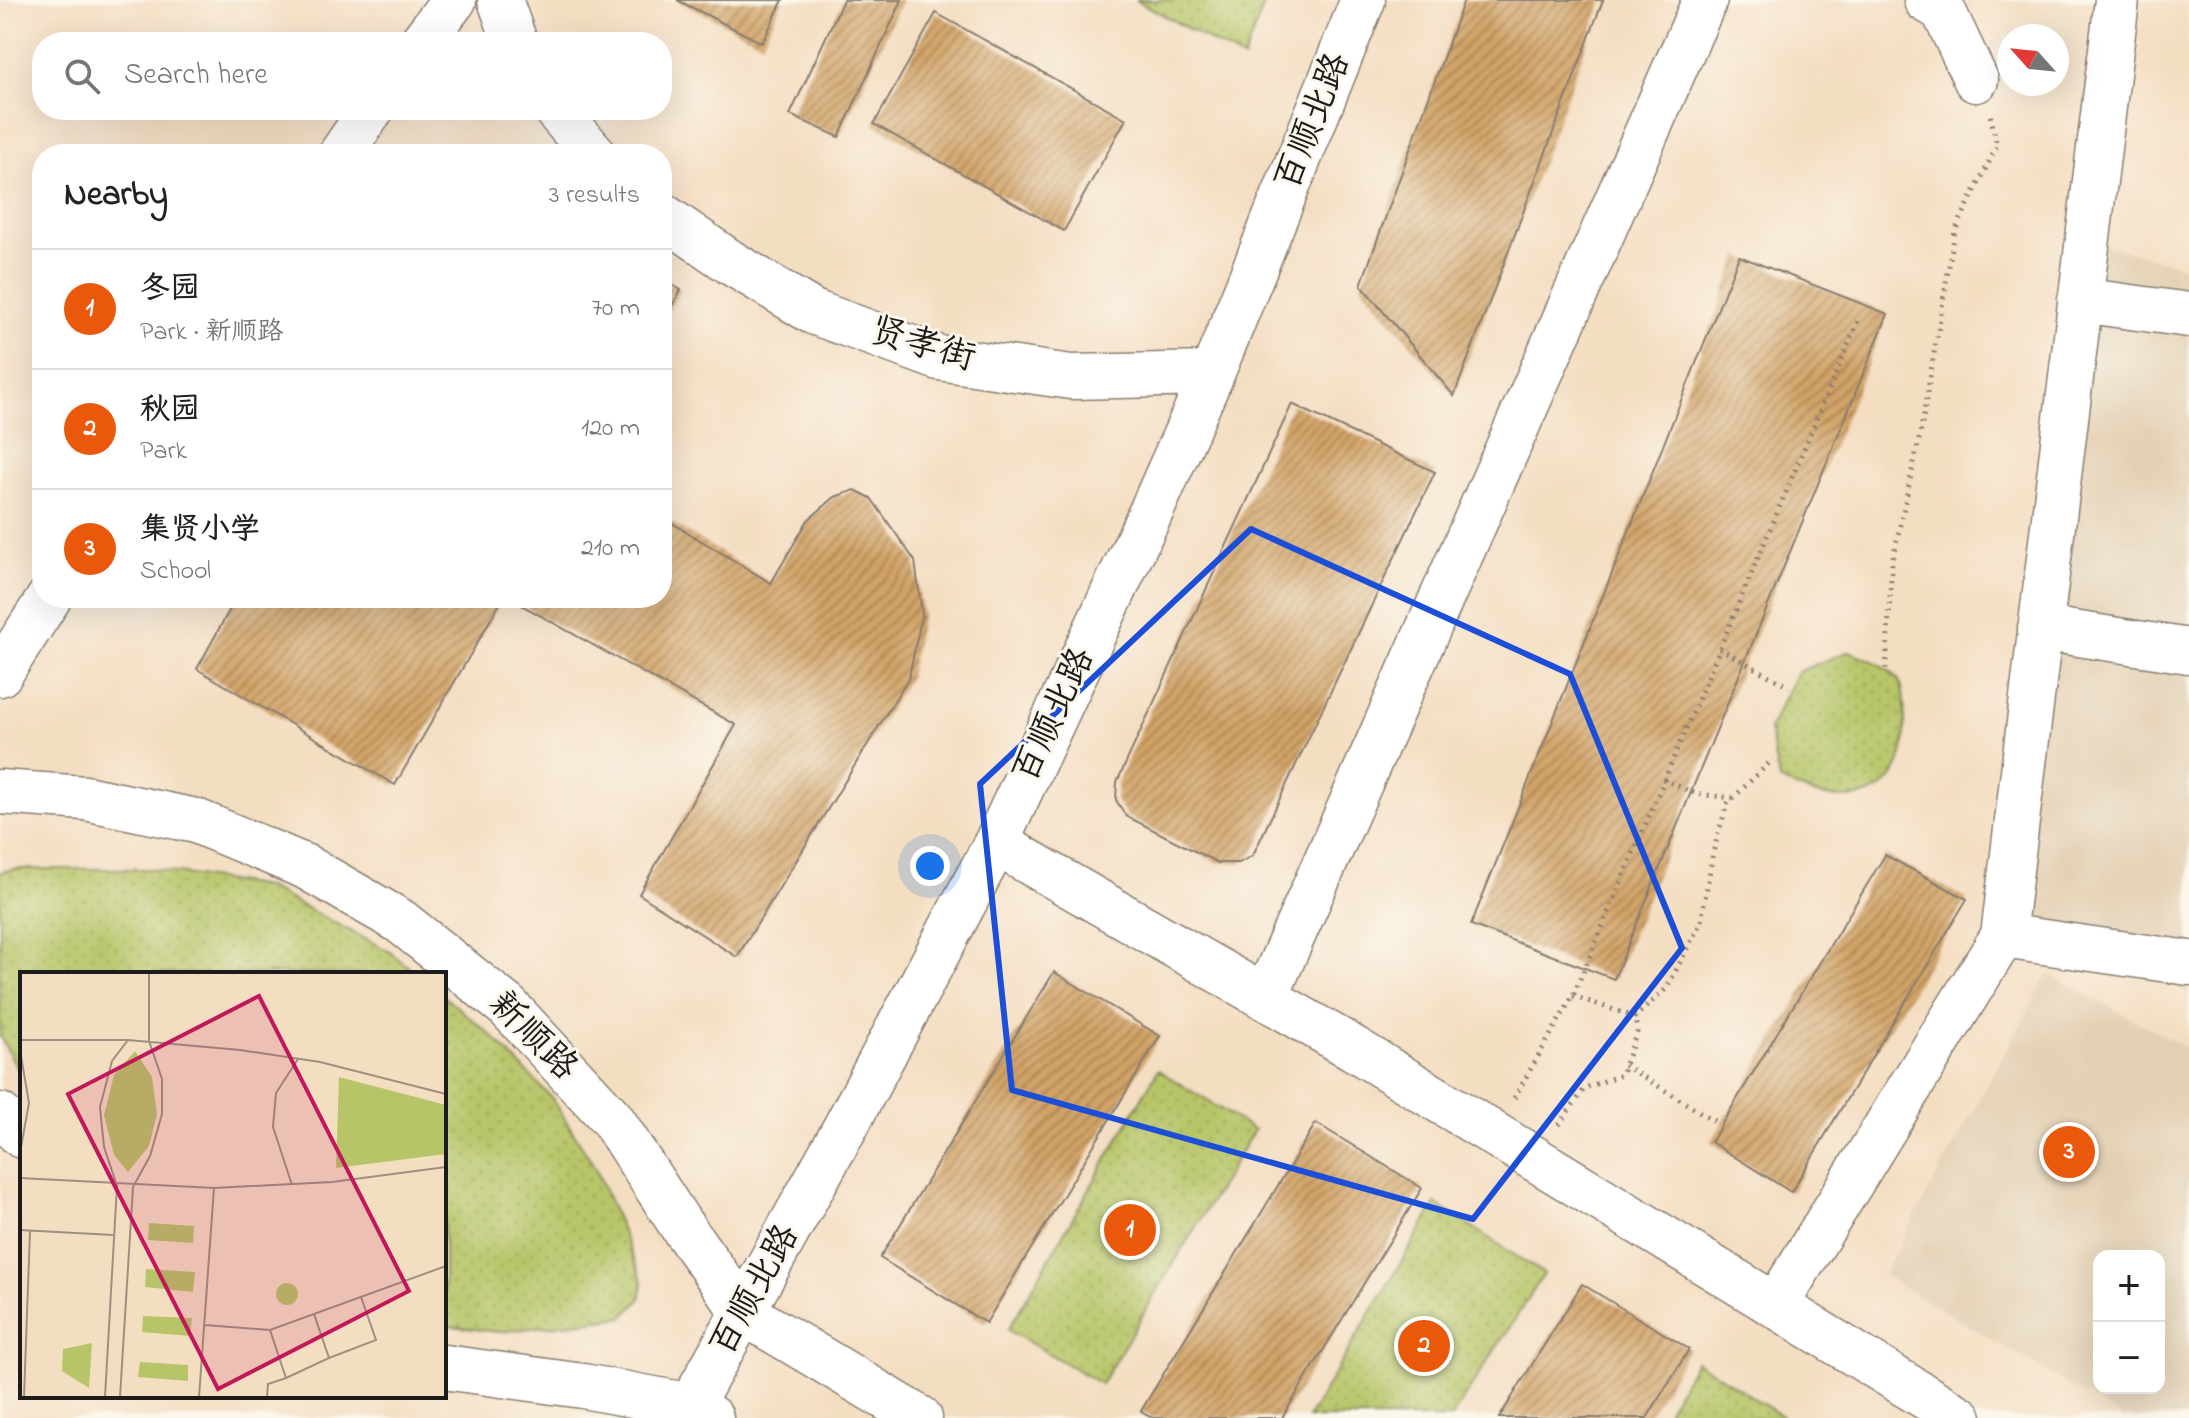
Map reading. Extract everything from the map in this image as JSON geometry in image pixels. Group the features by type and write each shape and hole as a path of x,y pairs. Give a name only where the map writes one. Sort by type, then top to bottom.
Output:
{"street":[{"path":"430,32 454,0"},
{"path":"500,0 511,32"},
{"name":"百顺北路","path":"696,1414 744,1313 996,843 1144,528 1212,374 1363,0"},
{"path":"1266,997 1705,0"},
{"path":"1926,0 1943,10 1976,80"},
{"path":"1776,1305 2003,936 2117,0"},
{"path":"348,144 364,120"},
{"path":"565,120 585,144"},
{"name":"贤孝街","path":"672,222 730,262 813,312 939,358 1071,377 1212,374"},
{"path":"2080,300 2189,315"},
{"path":"0,674 43,608"},
{"path":"2040,628 2189,651"},
{"name":"新顺路","path":"0,792 85,798 196,821 306,867 400,921 508,1007 612,1119 681,1225 744,1313 920,1418"},
{"path":"996,843 1266,997 1960,1418"},
{"path":"2003,936 2189,963"},
{"path":"0,1115 20,1134"},
{"path":"446,1367 583,1386 696,1414"}],"path":[{"path":"1886,669 1892,562 1920,435 1955,231 1997,146 1986,96 1976,80"},
{"path":"1493,1133 1573,996 1858,321"},
{"path":"1719,648 1789,687"},
{"path":"1635,1017 1667,988 1701,922 1713,852 1727,804 1773,759"},
{"path":"1663,779 1696,794 1733,798"},
{"path":"1573,996 1635,1017"},
{"path":"1535,1158 1585,1088 1621,1075 1637,1032 1635,1017"},
{"path":"1624,1065 1716,1122"}],"highlighted area":[{"path":"1251,529 1570,674 1682,948 1473,1219 1012,1090 980,784"}],"shaded area":[{"path":"2088,241 2189,267 2189,994 2007,909"},
{"path":"2048,974 2189,1049 2189,1418 2124,1418 1883,1275"}],"green space":[{"path":"1136,0 1266,0 1243,59"},
{"path":"1849,651 1881,665 1897,678 1903,692 1905,720 1903,749 1896,771 1884,786 1868,795 1848,798 1803,790 1779,780 1769,729 1797,672"},
{"path":"14,869 152,869 266,887 389,951 415,972 20,972 20,1072 0,1037 0,872"},
{"path":"446,998 491,1035 552,1098 596,1169 643,1282 640,1300 623,1317 498,1332 446,1325"},
{"path":"1158,1070 1254,1130 1101,1384 1008,1330"},
{"path":"1436,1204 1544,1274 1451,1418 1308,1418"},
{"path":"1696,1361 1785,1418 1663,1418"}],"building":[{"path":"677,0 783,0 762,43"},
{"path":"843,0 902,0 839,137 790,115"},
{"path":"1464,0 1603,0 1454,396 1361,285"},
{"path":"936,13 1126,119 1064,231 874,124"},
{"path":"1739,256 1888,314 1614,979 1471,925"},
{"path":"672,285 681,290 672,306"},
{"path":"1292,404 1435,472 1253,855 1239,863 1218,863 1126,816 1116,800 1117,782"},
{"path":"855,490 871,498 915,561 922,614 909,677 737,957 639,894 736,725 527,608 672,608 672,523 771,583 808,520 835,497"},
{"path":"231,608 497,608 395,785 197,669"},
{"path":"1885,855 1967,899 1791,1192 1711,1142"},
{"path":"1054,972 1160,1036 986,1323 880,1258"},
{"path":"1316,1123 1422,1188 1282,1418 1153,1418 1141,1411"},
{"path":"1582,1284 1689,1349 1647,1418 1499,1418"}],"place":[{"name":"集贤小学","path":"2069,1152"},
{"name":"冬园","path":"1130,1230"},
{"name":"秋园","path":"1424,1346"}]}
